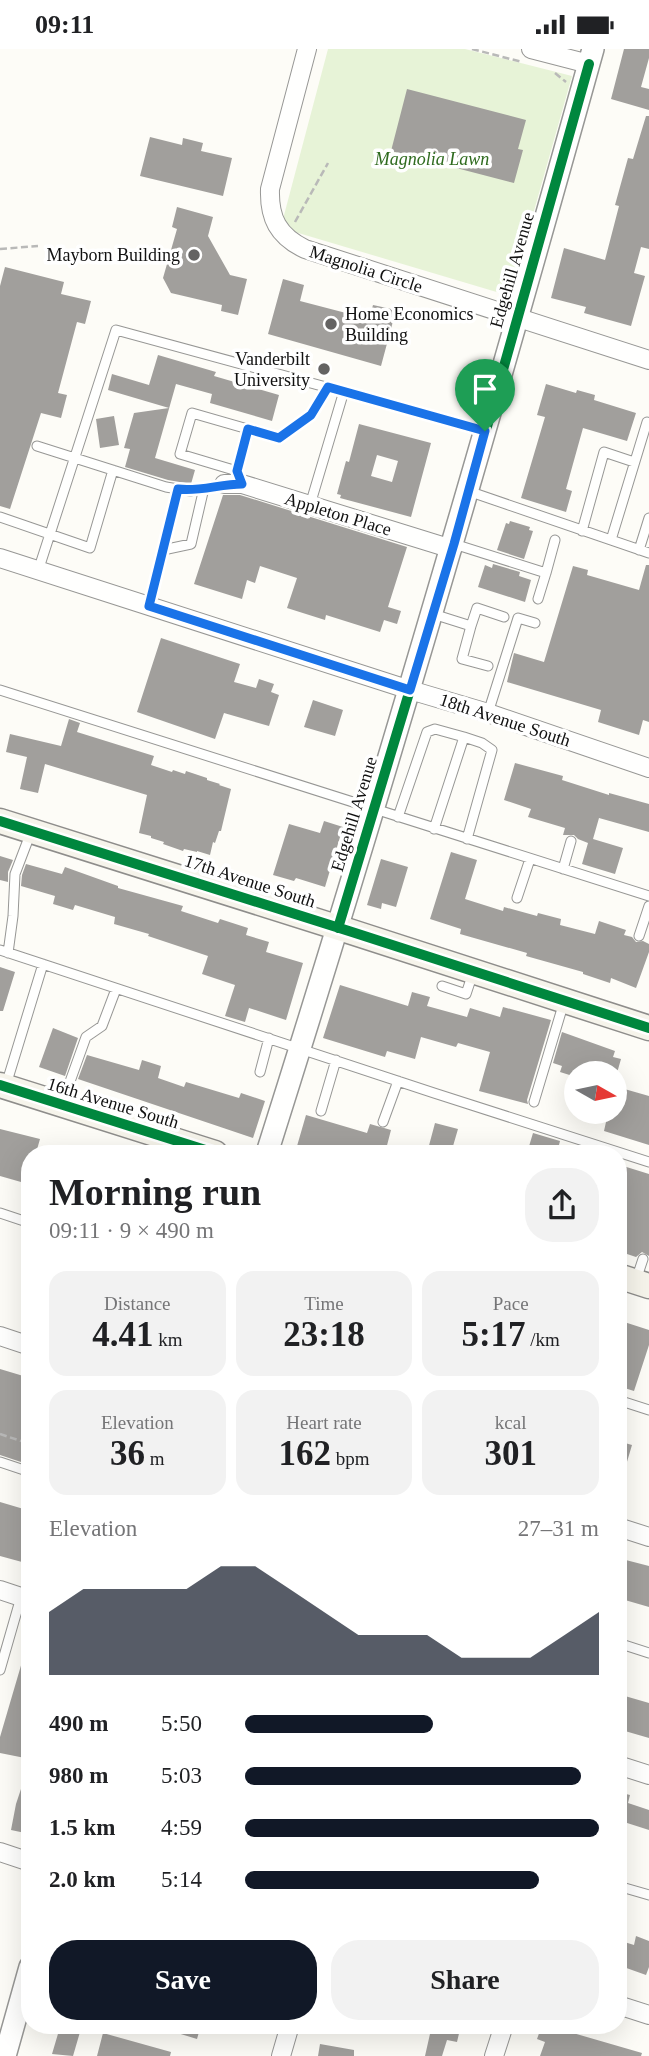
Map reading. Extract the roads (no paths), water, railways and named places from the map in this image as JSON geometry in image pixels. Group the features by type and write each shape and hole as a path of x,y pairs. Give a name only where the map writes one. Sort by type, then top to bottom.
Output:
{"main road":[{"name":"17th Avenue South","path":"0,821 649,1028"},
{"name":"16th Avenue South","path":"3,1086 189,1145"}],"street":[{"name":"Magnolia Circle","path":"307,49 270,189 271,212 286,238 305,249 649,360"},
{"path":"531,49 591,57"},
{"name":"Edgehill Avenue","path":"270,1145 453,547 591,57"},
{"name":"Appleton Place","path":"234,479 310,505 453,547"},
{"name":"18th Avenue South","path":"0,558 488,713 649,768"},
{"path":"0,1336 21,1343"},
{"path":"627,1530 649,1537"},
{"path":"0,1590 21,1597"},
{"path":"627,1768 649,1775"},
{"path":"0,1852 21,1859"},
{"path":"5,2056 6,2024 21,1988"},
{"path":"627,2008 649,2015"},
{"path":"281,2056 287,2034"},
{"path":"494,2056 500,2034"}],"lane":[{"path":"38,571 116,330 485,431"},
{"path":"234,479 180,454 192,414 279,438 311,415 328,387"},
{"path":"310,505 344,391"},
{"path":"611,540 646,422 649,423"},
{"path":"234,479 248,429"},
{"path":"37,446 166,487 190,491 234,479"},
{"path":"582,531 604,452 634,462"},
{"path":"0,517 90,548 113,470"},
{"path":"163,550 191,544 205,488"},
{"path":"149,606 178,489"},
{"path":"468,491 644,551 649,517"},
{"path":"538,599 555,540"},
{"path":"453,547 545,573"},
{"path":"488,666 461,659 471,626 477,608 504,617"},
{"path":"433,614 471,626"},
{"path":"488,713 518,618 535,623"},
{"path":"0,690 649,896"},
{"path":"398,817 427,731 435,729 464,737 482,743 492,750 467,839"},
{"path":"434,829 464,737"},
{"path":"32,830 15,874 13,916 4,951 596,1145"},
{"path":"563,869 572,841"},
{"path":"517,898 530,859"},
{"path":"639,936 649,906"},
{"path":"3,1086 43,964"},
{"path":"442,986 466,994 473,971"},
{"path":"61,1105 86,1037 102,1026 116,989"},
{"path":"534,1102 565,1001"},
{"path":"260,1072 269,1038"},
{"path":"321,1111 336,1061"},
{"path":"383,1122 398,1081"},
{"path":"627,1155 649,1162"},
{"path":"0,1213 21,1220"},
{"path":"627,1403 649,1410"},
{"path":"0,1462 21,1469"},
{"path":"0,1671 21,1610"},
{"path":"627,1646 649,1653"},
{"path":"627,1889 649,1895"}],"place":[{"name":"Mayborn Building","path":"194,255"},
{"name":"Home Economics Building","path":"331,324"},
{"name":"Vanderbilt University","path":"324,369"}],"park label":[{"name":"Magnolia Lawn","path":"432,159"}]}
